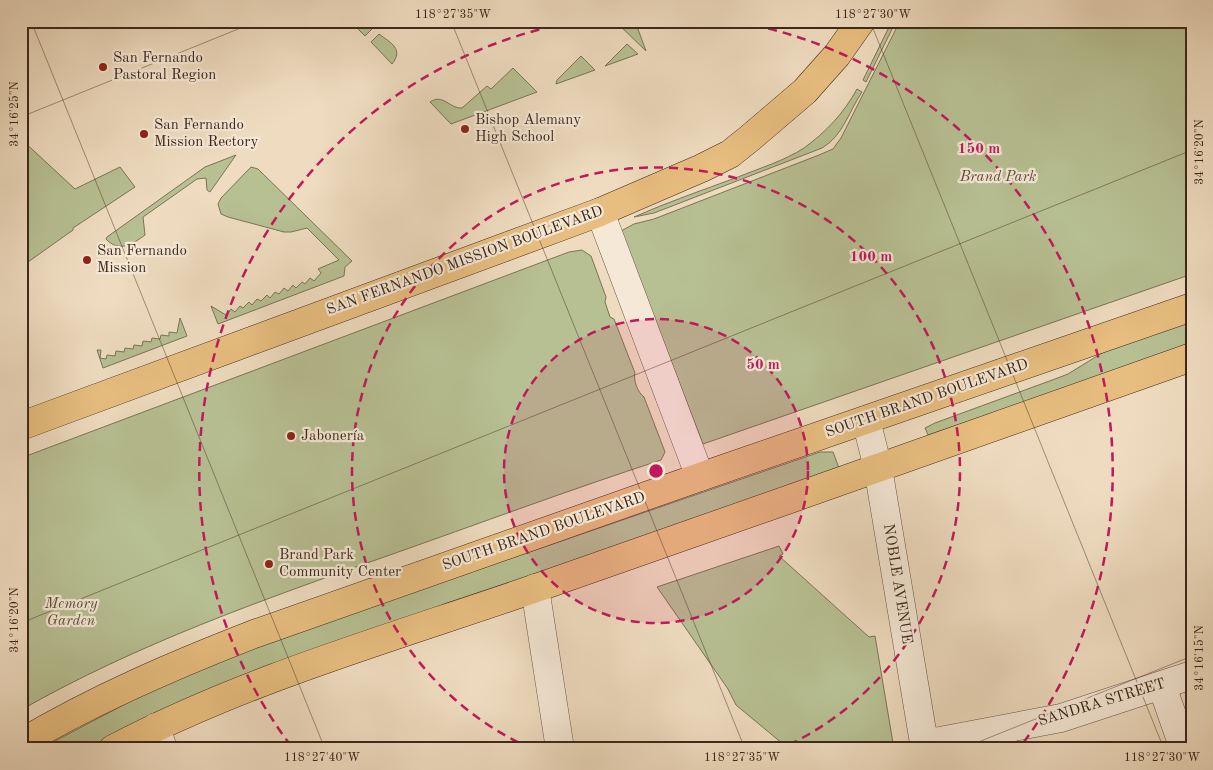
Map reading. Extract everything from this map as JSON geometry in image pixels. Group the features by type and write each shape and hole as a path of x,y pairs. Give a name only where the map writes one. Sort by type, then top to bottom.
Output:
{"main road":[{"name":"SAN FERNANDO MISSION BOULEVARD","path":"21,426 600,212 702,168 730,154 805,91 837,56 861,21"},
{"name":"SOUTH BRAND BOULEVARD","path":"21,743 98,701 211,650 700,477 1192,307"},
{"path":"113,749 160,738 260,683 1192,357"}],"street":[{"path":"600,212 700,477"},
{"name":"NOBLE AVENUE","path":"866,420 878,468 924,746"},
{"path":"536,588 560,749"},
{"name":"SANDRA STREET","path":"924,746 1061,718 1192,675"},
{"path":"1162,686 1184,749"}],"green space":[{"path":"350,21 380,21 365,36"},
{"path":"635,21 646,51 616,22"},
{"path":"892,21 896,21 866,82 863,80"},
{"name":"Brand Park","path":"900,21 1192,21 1192,274 703,444 621,231 634,224 654,219 833,149 841,138"},
{"path":"379,34 392,43 396,50 397,54 392,64 371,42"},
{"path":"627,44 638,54 605,66"},
{"path":"581,56 595,70 556,84 557,80"},
{"path":"513,68 537,92 451,124 430,102 439,99 462,108 487,86 491,89"},
{"path":"857,89 862,92 845,123 835,137 822,148 654,213 634,217 796,153 812,142 834,122"},
{"path":"21,139 75,189 120,167 135,187 73,228 73,230 21,267"},
{"path":"236,155 210,192 207,190 206,178 197,179 143,217 145,235 126,246 116,246 106,239 205,167"},
{"path":"251,167 258,169 352,261 345,267 344,276 218,324 211,306 226,315 231,309 235,312 240,306 243,308 249,302 252,305 257,299 261,301 267,295 270,298 275,292 279,294 284,288 288,291 293,285 296,288 302,282 305,284 310,278 314,281 321,273 318,269 339,260 307,228 284,232 221,214 218,204 221,198"},
{"name":"Memory Garden","path":"582,250 591,256 606,297 605,302 610,317 614,319 635,373 636,386 644,397 665,452 661,460 247,607 110,664 21,710 21,458 569,252"},
{"path":"180,318 187,336 103,368 97,350 101,350 100,358 106,359 107,355 115,356 116,351 124,352 125,348 133,349 134,345 142,346 143,341 151,342 152,338 160,339 161,335 169,336 169,332 177,333"},
{"path":"1192,320 1192,345 928,435 925,428 1068,374 1102,353"},
{"path":"820,452 833,452 839,468 104,740 87,749 40,749 146,693 265,643"},
{"path":"779,546 783,554 779,556 869,637 875,636 894,749 789,749 736,705 728,689 657,587"}],"place":[{"name":"San Fernando Pastoral Region","path":"103,67"},
{"name":"Bishop Alemany High School","path":"465,129"},
{"name":"San Fernando Mission Rectory","path":"144,134"},
{"name":"San Fernando Mission","path":"87,260"},
{"name":"Jabonería","path":"291,436"},
{"name":"Brand Park Community Center","path":"269,564"}]}
